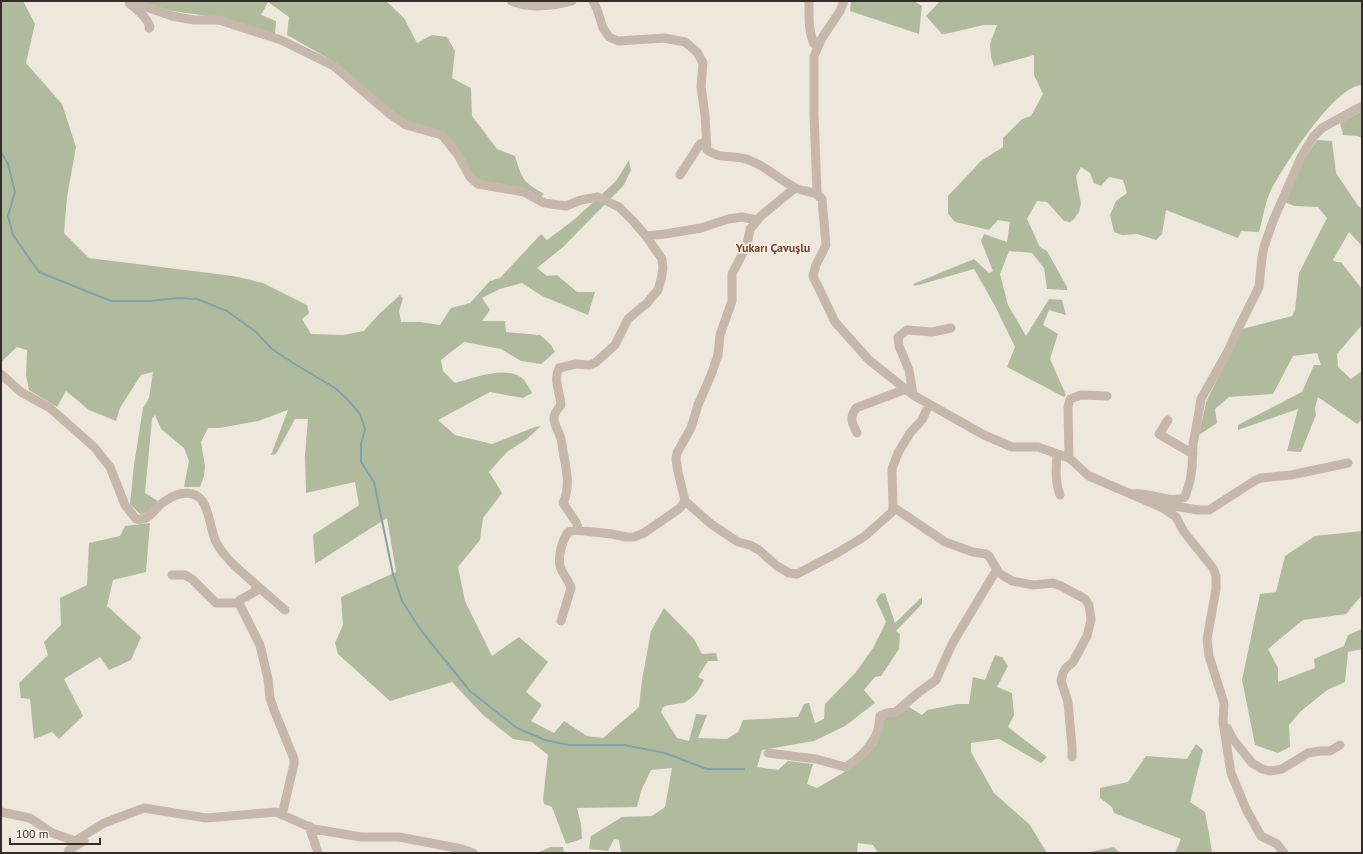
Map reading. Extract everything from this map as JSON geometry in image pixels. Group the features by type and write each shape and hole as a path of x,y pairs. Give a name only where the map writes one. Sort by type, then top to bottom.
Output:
{"street":[{"path":"126,1 144,16 149,23 149,28"},
{"path":"129,1 172,16 194,20 219,20 281,40 334,66 391,115 406,125 442,135 458,155 470,177 478,184 524,192 544,203 566,206 581,200 598,197 619,207 646,236 662,259 663,268 658,290 647,303 628,319 615,345 595,363 589,365 576,364 559,368 556,374 561,405 556,412 554,419 561,437 567,476 566,496 563,503 576,522 579,530"},
{"path":"511,1 517,4 530,6 558,5 572,1"},
{"path":"593,1 597,9 602,28 609,37 618,41 664,38 685,42 697,52 702,64 701,87 705,115 707,150 713,155 747,159 763,166 796,188 817,193 822,199 826,245 816,265 813,276 835,322 869,360 913,396 984,435 1012,447 1038,447 1069,458 1089,476 1163,508 1176,517 1184,532 1213,568 1216,576 1216,589 1207,640 1208,656 1224,703 1224,722 1232,773 1246,809 1261,836 1277,844 1284,853"},
{"path":"809,1 811,36 814,44 818,46"},
{"path":"817,193 814,114 814,56 822,38 840,11 844,1"},
{"path":"1130,494 1140,493 1172,500 1185,497 1190,482 1193,444 1201,399 1228,351 1259,287 1264,247 1273,221 1301,157 1314,137 1322,128 1362,106"},
{"path":"680,175 700,144 706,142"},
{"path":"796,188 757,220 750,230 747,245 732,274 732,301 720,335 718,355 698,405 691,428 677,452 676,459 685,501 711,524 738,542 750,545 759,550 777,566 789,573 797,574 839,552 865,536 892,512 892,469 898,453 910,433 922,420 929,404"},
{"path":"646,236 701,228 728,219 742,217 757,220"},
{"path":"913,396 910,370 899,346 898,338 907,330 932,332 951,328"},
{"path":"1,374 20,392 50,408 94,447 110,467 125,505 136,519 142,520 148,517 161,504 179,494 196,496 204,503 208,511 216,543 232,564 285,610"},
{"path":"857,433 852,421 852,415 856,408 906,389"},
{"path":"1069,458 1068,406 1070,399 1081,395 1107,396"},
{"path":"1168,420 1159,434 1174,439 1193,454"},
{"path":"1057,454 1057,488 1060,495"},
{"path":"1146,501 1198,510 1209,510 1261,478 1291,475 1348,463"},
{"path":"561,621 571,588 560,566 560,552 568,532 579,530 634,537 644,533 680,508 685,501"},
{"path":"893,507 945,542 973,552 986,554 989,556 1000,573 1012,581 1033,585 1053,583 1085,599 1089,605 1091,620 1087,636 1073,662 1063,673 1061,681 1068,702 1072,757"},
{"path":"768,753 816,759 845,767 852,764 868,747 877,734 880,716 886,713 896,712 919,692 936,680 952,644 997,569"},
{"path":"172,575 185,574 216,603 239,603"},
{"path":"239,603 240,600 256,591 255,584"},
{"path":"239,603 260,645 274,710 294,759 282,814"},
{"path":"1224,722 1233,738 1252,764 1270,771 1282,769 1308,753 1330,751 1340,745"},
{"path":"1,812 30,818 52,833 75,841 99,826 144,808 206,818 276,812 314,829 361,836 399,836 462,849 473,853"},
{"path":"68,853 69,850 93,834 99,826"},
{"path":"309,826 318,853"}],"green space":[{"path":"1,1 23,1 35,24 26,63 62,104 76,147 67,197 64,233 89,258 233,276 263,283 307,305 309,313 302,319 311,334 343,335 364,331 379,314 400,295 403,299 399,311 401,322 420,322 440,325 451,308 470,303 490,281 500,278 541,234 547,240 575,219 616,181 629,160 631,170 624,185 563,247 537,268 547,276 557,275 577,292 595,292 588,315 542,296 522,283 500,289 482,298 490,310 482,321 505,321 506,332 540,335 551,345 555,352 541,364 521,361 501,349 464,342 441,360 443,371 455,383 491,374 509,373 517,375 524,380 532,393 523,398 490,392 438,420 455,435 492,444 541,426 527,439 507,452 489,472 502,493 483,518 480,540 458,567 465,601 492,656 519,637 548,662 526,692 542,705 531,721 554,733 564,721 587,736 603,738 639,707 642,680 651,631 664,608 694,639 702,654 716,653 718,661 708,661 698,677 704,680 699,689 691,698 683,703 663,707 661,712 677,738 689,741 696,714 707,715 698,738 727,739 738,732 743,720 798,717 804,704 809,703 815,723 824,719 825,704 856,672 873,648 886,622 876,600 880,594 885,593 895,623 922,597 922,604 896,631 900,634 899,649 881,676 875,677 864,690 875,703 845,726 814,741 762,750 757,767 778,770 788,761 813,764 807,784 817,788 848,770 876,745 880,734 882,721 886,717 900,714 909,707 922,715 927,710 958,704 969,704 973,677 985,680 995,655 1002,657 1008,666 997,687 1012,693 1014,715 1008,727 1047,757 1041,763 999,739 971,743 971,752 994,793 1030,825 1047,853 878,853 873,845 858,843 857,853 621,853 619,840 614,839 608,851 589,849 591,836 622,817 652,816 665,807 672,768 651,770 641,791 637,807 577,808 581,824 582,839 566,844 552,807 544,804 543,799 548,755 532,742 513,739 483,715 452,682 390,701 338,654 335,643 343,625 341,597 396,572 387,518 315,564 313,535 359,505 355,482 306,493 305,455 308,419 295,419 276,454 271,455 288,410 258,421 220,428 208,428 201,442 205,466 204,476 200,487 184,487 189,461 184,448 161,429 155,415 152,419 145,493 158,501 149,511 141,515 130,504 134,465 143,408 149,398 153,372 141,375 120,408 116,421 89,410 66,391 57,407 29,390 26,375 27,350 17,347 1,362"},
{"path":"137,1 386,1 404,18 417,43 432,35 447,37 455,51 452,78 471,88 472,116 497,149 515,156 522,175 527,183 544,194 540,197 483,182 471,173 457,148 403,119 333,61 287,35 289,17 268,2 261,15 276,21 275,34 221,18 172,11"},
{"path":"851,1 914,1 922,6 919,34 850,11"},
{"path":"940,1 1362,1 1362,85 1351,89 1338,98 1324,112 1298,146 1271,190 1259,232 1241,231 1238,238 1166,210 1162,234 1156,240 1137,234 1122,235 1114,232 1110,215 1116,201 1127,193 1123,180 1109,177 1101,186 1094,183 1090,173 1081,167 1076,176 1081,204 1079,212 1074,219 1070,222 1064,221 1047,202 1037,201 1027,219 1040,247 1047,251 1067,287 1067,290 1047,289 1044,268 1032,253 1009,251 1000,274 1008,305 1026,336 1049,299 1062,300 1066,315 1049,310 1043,325 1058,334 1050,359 1066,395 1064,397 1007,367 1015,347 995,306 974,269 915,286 913,284 974,259 989,273 993,271 981,241 984,234 1007,242 1010,222 998,220 989,230 955,222 948,214 948,196 981,161 1003,147 1003,138 1022,119 1031,116 1043,94 1034,75 1034,55 994,66 991,57 990,44 997,25 984,25 942,34 926,16"},
{"path":"1362,111 1362,138 1343,135 1340,123"},
{"path":"1317,140 1332,141 1336,173 1359,207 1362,208 1362,246 1349,232 1333,260 1336,262 1341,262 1362,289 1362,325 1337,354 1338,367 1351,379 1362,371 1362,419 1357,424 1318,397 1315,408 1316,415 1301,452 1287,451 1298,409 1238,430 1238,425 1302,392 1314,365 1321,365 1317,353 1293,356 1273,394 1229,397 1215,409 1217,423 1199,435 1206,402 1242,329 1292,316 1295,310 1299,273 1327,218 1318,207 1294,206 1285,202 1300,166"},
{"path":"150,523 146,572 113,580 107,606 141,637 131,660 109,670 100,657 64,679 83,716 59,739 52,732 34,739 30,699 21,698 19,683 48,655 44,642 61,625 60,598 87,585 89,543 120,536 125,526"},
{"path":"1362,531 1362,595 1346,614 1303,620 1268,649 1278,668 1278,682 1315,668 1314,659 1344,646 1348,635 1362,629 1362,649 1348,652 1345,682 1327,690 1300,712 1289,725 1290,747 1278,753 1255,745 1242,680 1260,594 1276,592 1285,556 1315,536"},
{"path":"1196,744 1203,750 1190,802 1205,812 1212,851 1209,853 1175,853 1181,839 1114,813 1112,807 1100,798 1100,788 1128,782 1146,756 1187,759"},
{"path":"550,847 563,847 564,853 537,853"},
{"path":"1114,847 1120,853 1085,853"}],"waterway":[{"path":"1,152 8,164 15,192 8,216 13,235 39,272 111,301 150,301 178,298 197,299 227,311 256,332 272,349 335,388 347,399 360,414 365,429 361,444 361,462 374,482 393,574 402,601 423,633 470,691 517,728 545,740 569,745 624,745 665,753 707,769 744,769"}],"district":[{"name":"Yukarı Çavuşlu","path":"773,247"}]}
